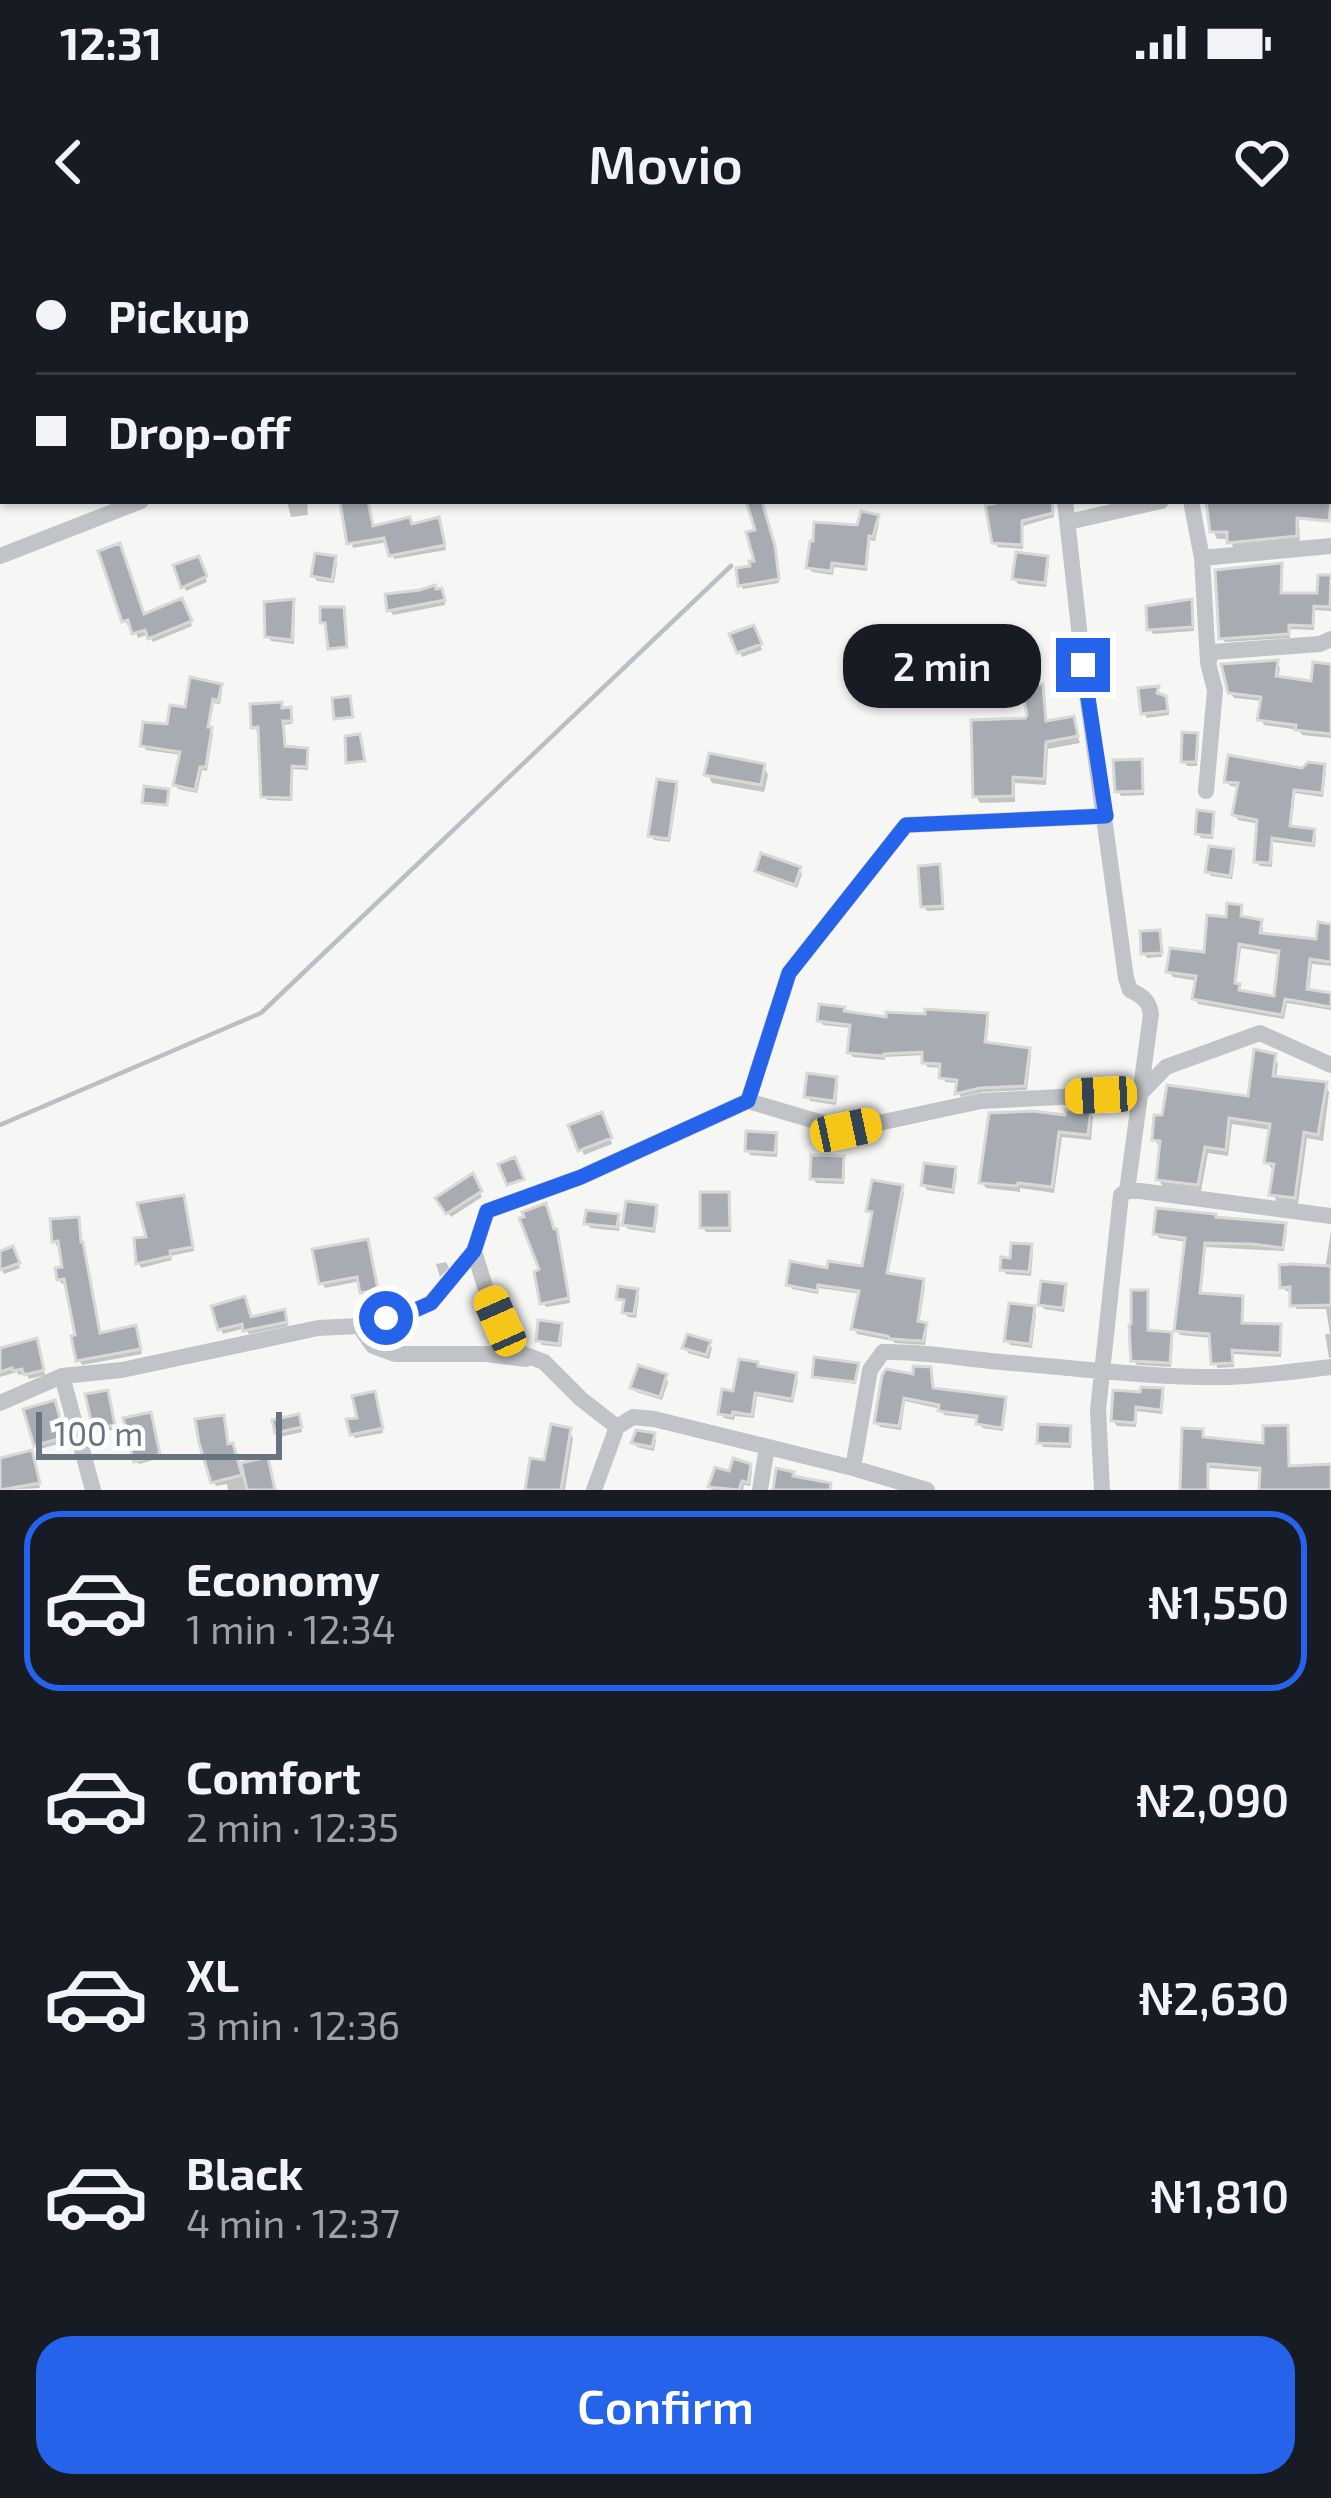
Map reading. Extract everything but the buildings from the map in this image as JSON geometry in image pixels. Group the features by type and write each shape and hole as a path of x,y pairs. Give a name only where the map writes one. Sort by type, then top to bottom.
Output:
{"street":[{"path":"0,556 133,504"},
{"path":"1065,504 1126,979 1130,990 1150,1005 1151,1014 1127,1191"},
{"path":"1068,522 1148,504"},
{"path":"1192,504 1215,690 1206,791"},
{"path":"1202,558 1331,546"},
{"path":"1208,663 1212,652 1321,644 1331,639"},
{"path":"748,1101 789,973 906,825 1106,816"},
{"path":"0,1402 62,1376 122,1370 413,1311 431,1303 474,1251 487,1211 581,1177 748,1101 846,1130 981,1101 1142,1093 1166,1067 1260,1033 1331,1065"},
{"path":"1102,1490 1098,1410 1121,1195 1127,1191 1331,1216"},
{"path":"474,1251 513,1350 544,1361 617,1427"},
{"path":"359,1325 373,1346 395,1354 486,1354 544,1361"},
{"path":"853,1468 870,1370 883,1352 1234,1377 1331,1367"},
{"path":"62,1376 93,1490"},
{"path":"594,1490 617,1427 633,1417 653,1418 927,1490"},
{"path":"760,1490 767,1447"}],"waterway":[{"path":"0,1125 261,1013 731,566"}],"route":[{"path":"386,1318 431,1303 474,1251 487,1211 581,1177 748,1101 789,973 906,825 1106,816 1083,665"}]}
